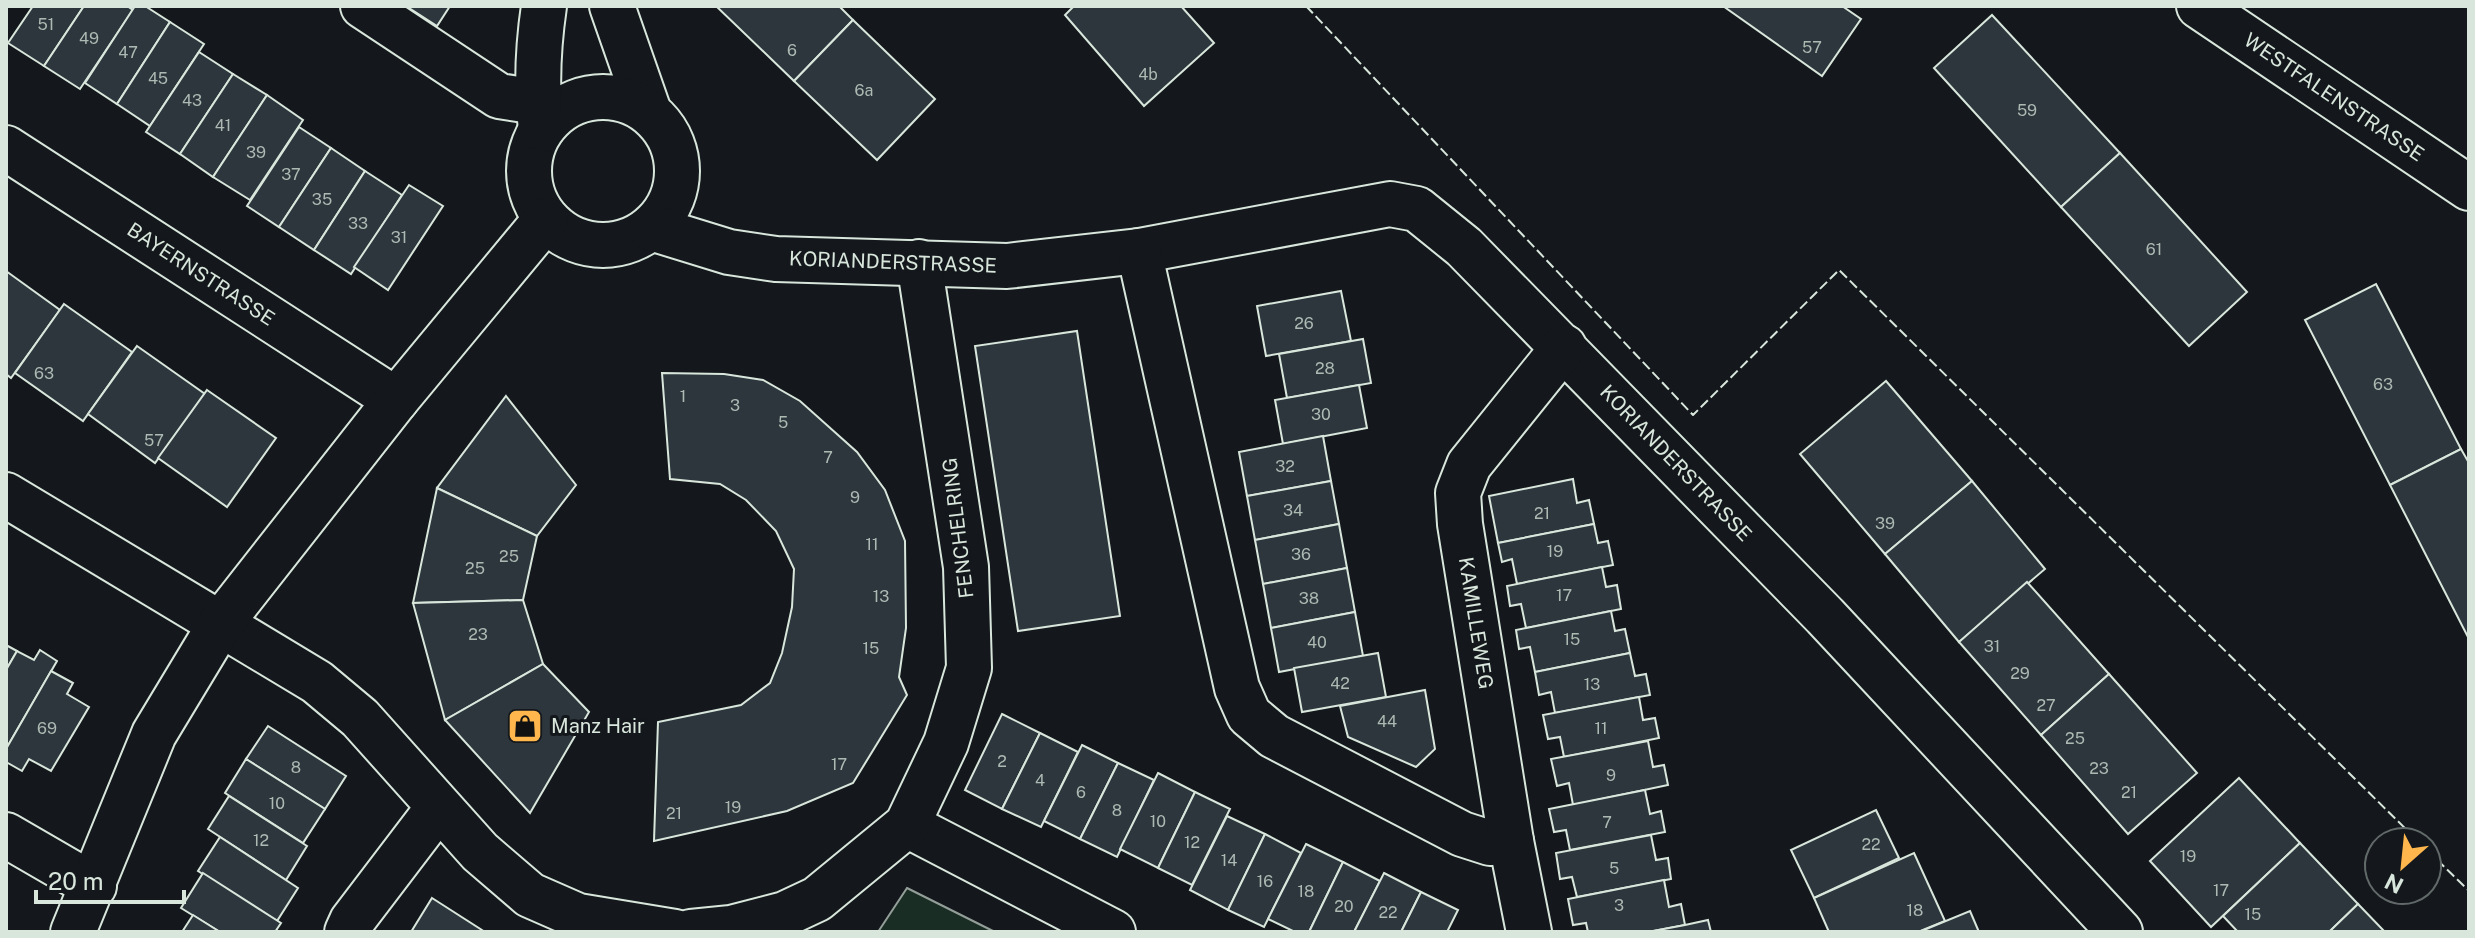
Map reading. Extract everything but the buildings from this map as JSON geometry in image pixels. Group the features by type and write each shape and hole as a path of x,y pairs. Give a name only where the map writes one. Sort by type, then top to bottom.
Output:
{"street":[{"path":"363,6 499,96 540,115 558,112 580,100 604,97 628,101 649,112 664,128 674,148 678,169 675,191 666,212 651,228 632,240 597,245 585,244 563,235 546,219 533,198 528,174 540,115 540,32 544,6"},
{"path":"612,6 649,112"},
{"name":"WESTFALENSTRASSE","path":"2199,6 2469,188"},
{"name":"BAYERNSTRASSE","path":"6,148 396,400"},
{"name":"KORIANDERSTRASSE","path":"651,228 729,252 776,259 1007,266 1139,251 1390,204 1417,209 1464,247 1564,347 1825,616 2120,932"},
{"path":"73,932 154,734 221,623 396,400 546,219"},
{"path":"1139,251 1237,688 1249,715 1274,736 1462,834 1490,843 1511,841"},
{"name":"FENCHELRING","path":"691,932 731,928 785,914 817,899 907,825 946,743 969,668 966,567 919,262"},
{"name":"KAMILLEWEG","path":"1529,932 1511,841 1460,524 1458,493 1469,465 1564,347"},
{"path":"6,495 317,682 360,718 480,852 530,895 576,924 675,932"},
{"path":"347,932 352,921 438,808"},
{"path":"907,825 1113,932"},
{"path":"6,835 94,886"}],"green space":[{"path":"907,888 995,932 878,932"}],"fence":[{"path":"1306,6 1693,415 1839,270 2403,826"},
{"path":"2443,866 2469,891"}],"place":[{"name":"Manz Hair","path":"525,726"}]}
